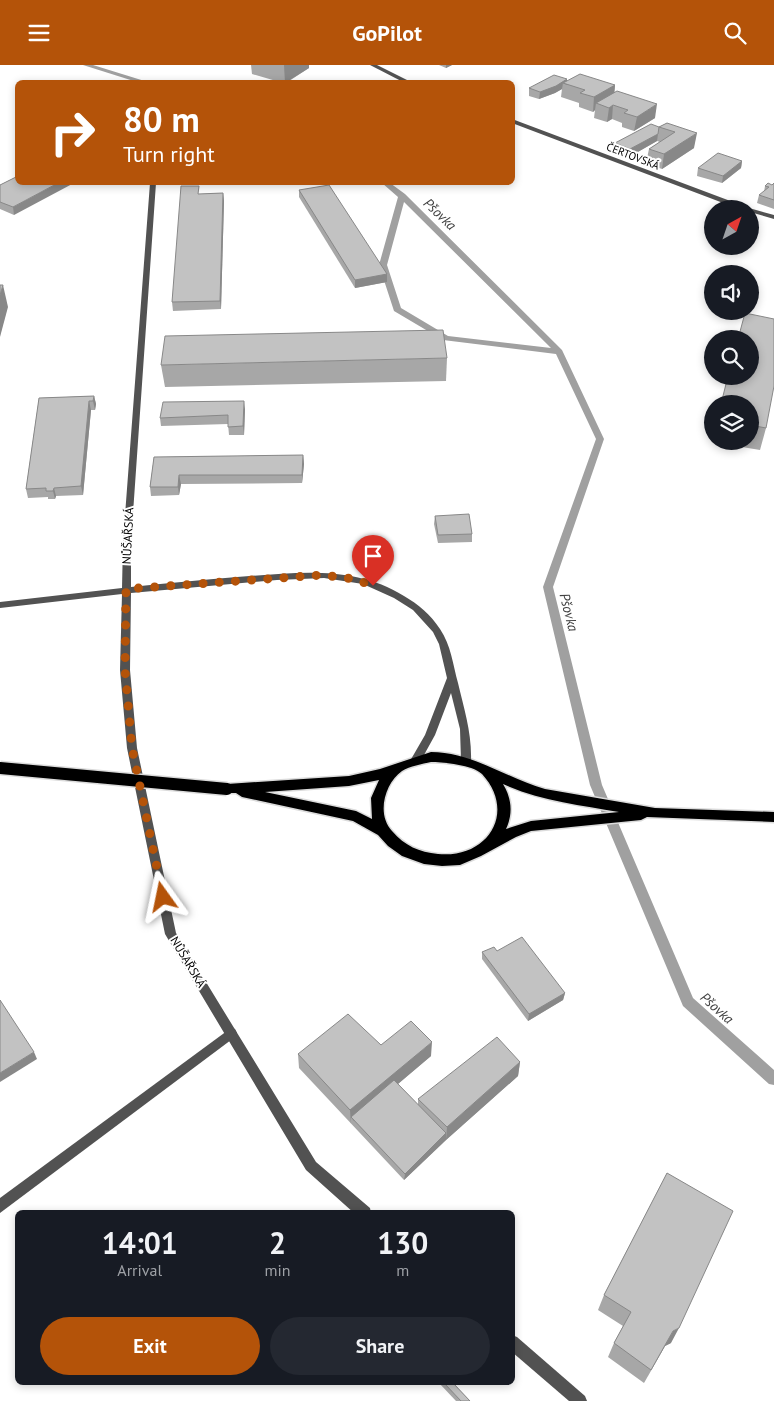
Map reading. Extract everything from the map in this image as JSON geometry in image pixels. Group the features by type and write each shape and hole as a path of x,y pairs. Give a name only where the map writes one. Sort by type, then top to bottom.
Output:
{"main road":[{"path":"227,789 364,779 400,768 415,761 440,757 466,761 524,788 655,813"},
{"path":"0,768 227,789 344,812 372,823 407,852 424,858 442,860 460,859 476,853 490,843 531,826 655,813 774,817"},
{"path":"383,831 377,817 376,803 380,789 388,777 400,768"},
{"path":"480,769 492,779 501,791 506,804 505,818 490,843"}],"street":[{"path":"374,65 406,80"},
{"name":"ČERTOVSKÁ","path":"515,122 722,200"},
{"name":"NŮŠAŘSKÁ","path":"153,185 126,589 125,670 132,748 171,934 311,1166 362,1210"},
{"path":"759,213 774,217"},
{"path":"0,605 126,589 292,576 322,575 355,579 390,592 411,604 433,625 447,651 451,679 468,741 466,761"},
{"path":"415,761 430,735 451,679"},
{"path":"0,1206 231,1033"},
{"path":"515,1345 580,1401"}],"building":[{"path":"580,74 615,85 594,97 580,93 585,90 563,83"},
{"path":"554,75 567,79 556,86 540,92 529,88"},
{"path":"617,91 657,104 637,117 624,113 628,110 613,105 609,108 596,103"},
{"path":"667,123 697,133 664,154 649,149 675,132 659,127"},
{"path":"651,124 659,127 658,134 630,149 615,143"},
{"path":"718,153 742,161 723,176 698,168"},
{"path":"15,178 15,185 54,185 13,207 0,202 0,185"},
{"path":"768,183 772,185 774,183 774,200 759,195 769,187 765,186"},
{"path":"329,185 387,274 355,280 299,190"},
{"path":"181,186 199,186 198,194 223,193 220,301 172,302"},
{"path":"759,316 774,319 774,386 766,428 759,427 759,395 723,395 726,385 759,385 759,330 740,330 743,320 759,320"},
{"path":"443,330 447,358 161,365 165,336"},
{"path":"94,396 93,401 89,401 81,486 54,488 53,491 46,491 46,488 26,489 39,398"},
{"path":"244,401 243,426 228,427 228,415 160,418 163,402"},
{"path":"303,455 302,475 179,475 178,487 150,487 154,457"},
{"path":"469,514 472,534 438,535 435,516"},
{"path":"522,937 565,993 529,1014 482,952 494,947 497,951"},
{"path":"0,1000 34,1052 0,1073"},
{"path":"348,1014 381,1045 411,1021 432,1042 350,1110 298,1054"},
{"path":"497,1037 520,1062 447,1127 418,1099"},
{"path":"394,1080 446,1133 405,1174 351,1117"},
{"path":"667,1173 733,1211 679,1328 673,1331 651,1370 614,1343 631,1312 604,1295"},
{"path":"446,1385 455,1385 470,1401 461,1401"}],"waterway":[{"name":"Pšovka","path":"86,65 138,80"},
{"name":"Pšovka","path":"388,185 402,196"},
{"name":"Pšovka","path":"402,196 559,352"},
{"path":"402,196 383,265 397,309 446,338 559,352"},
{"name":"Pšovka","path":"559,352 600,439 548,587 596,785 688,1002 774,1079"}],"route":[{"path":"163,897 132,748 125,670 126,589 322,575 355,579 373,586"}]}
